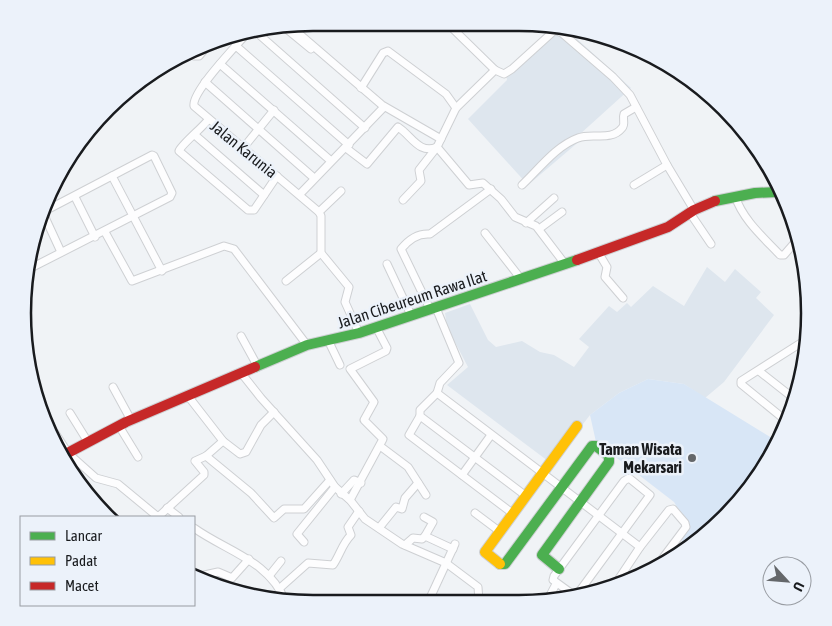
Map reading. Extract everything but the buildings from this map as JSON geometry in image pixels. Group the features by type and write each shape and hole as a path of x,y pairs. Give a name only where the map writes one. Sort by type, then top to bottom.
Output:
{"street":[{"path":"455,31 495,70 506,74 533,48 552,34"},
{"path":"291,32 382,108 441,139"},
{"path":"297,32 382,108"},
{"path":"563,35 620,84 630,95 711,244"},
{"path":"261,36 365,128"},
{"path":"240,41 205,82 314,178"},
{"path":"236,46 367,164 398,127 418,145 428,149 437,146"},
{"path":"361,88 383,53 388,51 446,94 456,108"},
{"path":"220,64 331,161"},
{"path":"403,200 421,181 419,170 437,146 456,108 495,70"},
{"name":"Jalan Karunia","path":"205,82 193,100 194,106 208,120 244,147 319,212"},
{"path":"522,185 570,141 583,136 607,136 621,129 624,126 624,114 636,107"},
{"path":"300,194 382,108"},
{"path":"244,147 274,110"},
{"path":"208,120 196,136 182,144 179,151 248,210 254,210 277,176"},
{"path":"196,136 264,195"},
{"path":"437,146 469,185 474,186 482,183 491,189 515,217 535,225 566,264"},
{"path":"36,266 172,196 152,155 52,208"},
{"path":"634,185 667,165"},
{"path":"112,176 135,216 162,271"},
{"path":"491,189 476,203 453,216 430,234 422,233 414,237 401,249 433,308 459,363 440,383 437,392 420,410 420,416 409,435 512,513"},
{"path":"341,191 319,212 322,216 321,253 348,284 350,291 345,302 359,333"},
{"name":"Jalan Cibeureum Rawa Ilat","path":"68,453 131,420 306,345 376,328 566,264 668,226 716,201 735,196 774,192"},
{"path":"735,196 740,210 748,221 780,255 784,255 792,246"},
{"path":"75,197 95,237"},
{"path":"526,223 554,198"},
{"path":"539,229 562,212"},
{"path":"47,220 62,252"},
{"path":"104,232 130,280 135,281 224,246 234,249 306,345"},
{"path":"485,233 521,279"},
{"path":"598,252 607,267 605,277 623,298"},
{"path":"286,281 321,253"},
{"path":"387,264 411,315"},
{"path":"350,500 380,446 382,436 364,420 374,402 350,369 386,351 376,328"},
{"path":"241,336 258,367"},
{"path":"328,340 340,365"},
{"path":"781,416 740,383 742,380 798,348"},
{"path":"759,371 789,394"},
{"path":"242,374 317,460 335,488 350,500 359,511 379,528 405,545 446,563 478,587 479,595"},
{"path":"113,387 131,420"},
{"path":"437,392 640,547"},
{"path":"188,396 223,441 243,454 262,425 274,412"},
{"path":"70,413 88,442"},
{"path":"420,416 526,496"},
{"path":"119,426 138,457"},
{"path":"559,569 542,555 609,462 609,456 596,446 592,446 502,565 486,553 499,531 577,426"},
{"path":"462,475 491,435"},
{"path":"158,516 204,475 204,472 194,462 206,456 223,441"},
{"path":"380,446 408,468 426,495"},
{"path":"206,456 252,493 274,518 284,509 304,509 330,480"},
{"path":"74,461 96,478 118,484 156,516"},
{"path":"566,590 556,584 553,580 554,576 626,478 630,479 650,493 649,497 582,587"},
{"path":"342,494 354,480 361,483"},
{"path":"379,528 396,507 402,509 404,498 418,483"},
{"path":"304,542 297,534 335,488"},
{"path":"167,508 178,516"},
{"path":"621,575 640,547 670,509 674,510 686,527 667,552"},
{"path":"280,588 308,563 333,565 339,558 342,544 350,535 349,526 359,511"},
{"path":"475,513 499,531"},
{"path":"405,545 412,538 422,539 425,536 432,522 424,516"},
{"path":"195,529 249,559 269,576 282,593"},
{"path":"425,536 454,547 431,595"},
{"path":"208,574 218,572 232,578 249,559"},
{"path":"269,576 281,561"},
{"path":"552,592 556,584"}],"shaded area":[{"path":"548,33 556,34 575,37 631,88 579,135 582,139 528,185 468,119 507,80 506,72"},
{"path":"707,267 725,282 735,269 761,292 756,298 774,315 724,382 705,398 684,384 648,379 619,393 590,415 552,464 447,385 468,367 447,327 445,313 470,304 488,340 496,347 522,341 540,352 554,355 574,367 589,347 579,339 609,306 617,312 627,303 631,307 653,286 684,306"},
{"name":"Taman Wisata Mekarsari","path":"648,379 684,384 772,438 743,485 731,499 705,525 681,544 688,525 674,502 596,442 590,415 619,393"}],"traffic: fast":[{"path":"715,201 755,193 774,192"},
{"path":"255,367 307,345 359,333 577,260"},
{"path":"500,564 505,564 592,446 596,446 609,456 609,462 542,555 559,569"}],"traffic: slow":[{"path":"500,564 485,552 577,426"}],"traffic: jam":[{"path":"577,260 668,227 694,210 715,201"},
{"path":"68,453 126,422 255,367"}],"place":[{"name":"Taman Wisata Mekarsari","path":"692,458"}]}
